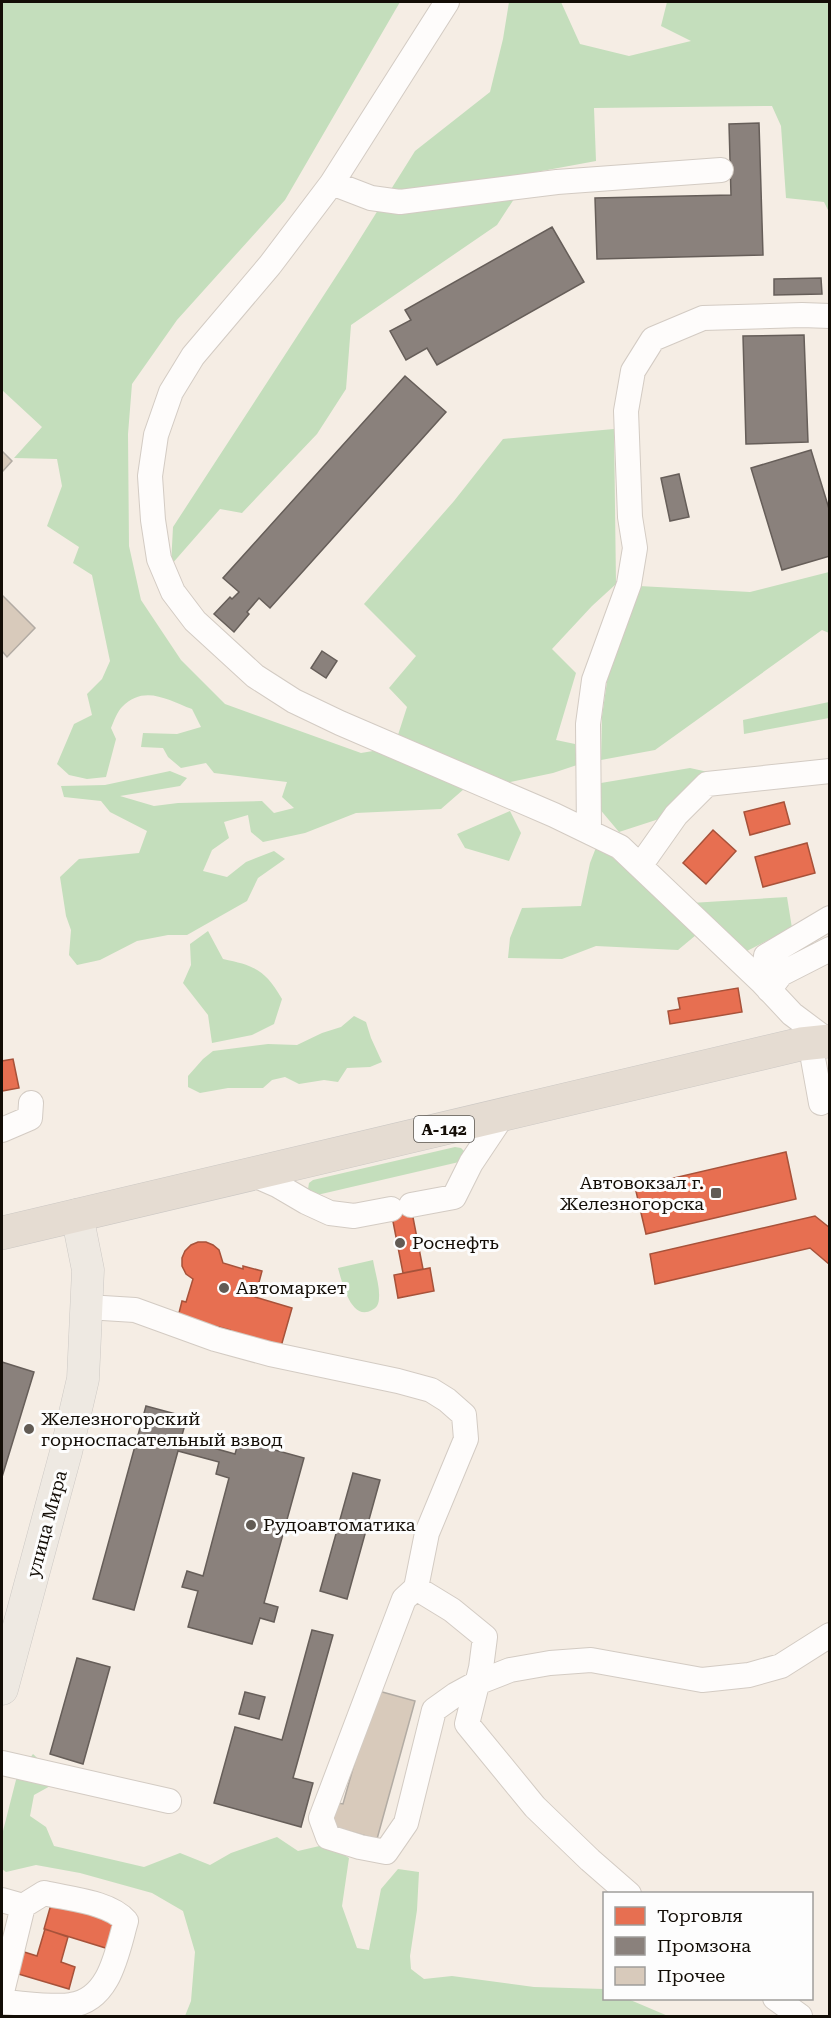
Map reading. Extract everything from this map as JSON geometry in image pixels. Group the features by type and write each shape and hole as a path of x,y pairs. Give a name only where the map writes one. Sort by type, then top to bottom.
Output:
{"highway":[{"name":"А-142","path":"2,1233 824,1042"}],"main road":[{"name":"улица Мира","path":"2,1689 76,1416 82,1379 88,1270 77,1215"}],"street":[{"path":"447,2 332,183 270,265 193,356 171,393 156,435 150,476 159,559 173,592 195,621 255,676 294,700 340,723 554,814 620,847 766,986 792,1014 824,1042 821,1103"},
{"path":"332,183 371,198 400,202 557,182 721,170"},
{"path":"589,832 588,724 594,680 629,584 634,548 630,517 626,411 633,371 653,339 703,318 830,316"},
{"path":"640,866 676,815 707,784 830,771"},
{"path":"766,986 766,956 830,918"},
{"path":"766,986 781,974 830,949"},
{"path":"2,1130 30,1118 31,1103"},
{"path":"254,1175 330,1213 354,1216 454,1197 471,1163 503,1115"},
{"path":"87,1307 135,1310 215,1339 317,1365 431,1390 464,1414 466,1439 427,1533 416,1588 404,1599 321,1818 328,1837 386,1852 406,1823 434,1710 477,1683 510,1670 550,1663 591,1660 702,1680 749,1675 781,1666 830,1635"},
{"path":"416,1588 452,1610 484,1637 510,1670"},
{"path":"467,1724 481,1668 484,1637"},
{"path":"434,1710 467,1724 535,1807 629,1892"},
{"path":"2,1763 169,1801"},
{"path":"2,1992 12,1903 44,1893 98,1905 119,1913 126,1921 108,1976 98,1992 89,2000 71,2006 2,2002"},
{"path":"778,2000 800,2016"}],"green space":[{"path":"2,2 400,2 285,200 177,320 132,384 128,434 129,546 141,600 181,660 225,704 361,753 379,750 464,789 441,809 356,813 305,833 263,842 251,832 248,815 224,822 229,838 212,850 203,871 227,877 246,862 274,851 285,859 258,878 247,901 187,935 168,935 137,941 100,960 77,965 69,955 71,930 66,916 60,877 79,859 139,853 147,831 110,812 101,801 64,797 61,786 105,785 170,771 187,778 180,786 120,796 154,806 178,803 262,801 274,813 294,808 282,797 287,782 214,773 206,763 181,768 168,757 163,748 141,747 143,733 177,734 201,727 192,709 156,696 139,696 130,700 119,711 111,728 116,739 106,777 87,779 69,775 57,764 74,724 92,715 87,694 102,679 110,661 92,575 73,563 79,547 47,526 62,486 57,459 14,458 42,427 2,390"},
{"path":"509,2 561,2 580,44 629,56 691,41 661,26 667,2 829,2 829,212 824,202 786,198 781,126 772,106 594,108 596,161 531,173 497,225 351,325 346,389 317,434 242,513 220,509 171,565 173,527 415,151 490,92"},
{"path":"614,429 616,584 552,649 576,673 556,740 575,744 577,765 553,773 505,783 397,738 407,707 389,688 416,656 364,604 454,501 503,439"},
{"path":"829,572 829,633 822,630 655,750 601,760 602,716 608,675 639,586 750,592"},
{"path":"829,702 829,718 744,734 743,720"},
{"path":"690,768 708,772 659,819 619,832 598,807 601,783"},
{"path":"510,811 521,833 509,861 465,848 457,834"},
{"path":"597,845 624,867 696,935 678,950 596,946 562,959 508,958 510,938 522,908 581,906 590,863"},
{"path":"787,897 792,928 743,953 691,903"},
{"path":"208,931 223,959 252,967 265,975 276,989 282,999 274,1024 252,1035 212,1043 208,1015 183,983 191,965 190,944"},
{"path":"354,1016 366,1022 382,1062 370,1067 347,1068 338,1082 324,1080 299,1084 285,1077 272,1080 263,1088 228,1088 200,1093 188,1087 188,1076 213,1051 268,1044 297,1045 341,1027"},
{"path":"455,1147 465,1152 459,1162 317,1195 308,1189 309,1183 313,1180"},
{"path":"373,1260 379,1300 375,1308 365,1312 353,1306 338,1268"},
{"path":"33,1754 50,1770 52,1785 34,1795 30,1816 46,1827 54,1846 144,1867 180,1853 210,1865 231,1853 277,1837 298,1851 328,1844 349,1858 342,1906 357,1948 369,1950 381,1889 398,1869 419,1872 417,1910 410,1956 411,1969 424,1979 452,1976 534,1987 603,1989 603,2000 630,2000 668,2016 185,2016 191,2001 195,1952 183,1911 152,1893 80,1873 36,1865 6,1872 2,1869 2,1835 17,1776"}],"building: Торговля":[{"path":"784,802 790,824 750,835 744,812"},
{"path":"713,830 736,851 706,884 683,863"},
{"path":"807,843 815,873 763,887 755,857"},
{"path":"738,988 742,1012 670,1024 668,1011 680,1009 678,998"},
{"path":"13,1059 19,1088 2,1091 2,1061"},
{"name":"Автовокзал г. Железногорска","path":"786,1152 796,1199 646,1234 635,1187"},
{"path":"410,1202 423,1269 403,1273 390,1206"},
{"path":"815,1216 830,1228 830,1265 810,1248 655,1284 650,1254"},
{"name":"Автомаркет","path":"206,1242 219,1250 223,1263 243,1269 243,1266 262,1271 255,1297 292,1308 280,1350 228,1335 230,1330 192,1320 177,1321 182,1301 186,1302 193,1279 186,1274 182,1266 182,1258 191,1245"},
{"path":"430,1268 434,1291 398,1298 394,1275"},
{"path":"52,1901 120,1922 112,1950 44,1929"},
{"path":"45,1929 68,1937 61,1962 75,1967 69,1989 15,1973 21,1951 37,1956"}],"building: Промзона":[{"path":"759,123 763,255 597,259 595,198 731,195 729,124"},
{"path":"552,227 584,282 437,365 427,348 406,360 390,331 411,320 405,310"},
{"path":"821,278 822,294 774,295 774,279"},
{"path":"804,335 808,442 746,444 743,336"},
{"path":"405,376 446,412 270,608 259,598 234,632 214,614 230,597 232,599 239,592 223,578"},
{"path":"811,450 830,512 830,556 782,570 751,468"},
{"path":"679,474 689,517 670,521 661,478"},
{"path":"322,651 337,661 326,678 311,668"},
{"path":"2,1362 34,1372 2,1477"},
{"name":"Рудоавтоматика","path":"146,1406 187,1417 181,1439 235,1454 239,1440 304,1458 264,1603 278,1607 274,1622 260,1618 252,1644 188,1627 198,1591 182,1587 187,1571 203,1576 229,1478 216,1474 219,1462 178,1451 134,1610 93,1599"},
{"path":"353,1473 380,1480 347,1599 320,1591"},
{"path":"312,1630 333,1635 293,1778 313,1783 301,1827 214,1803 235,1727 282,1740"},
{"path":"77,1658 110,1667 83,1764 50,1754"},
{"path":"245,1692 265,1697 259,1719 239,1714"}],"building: Прочее":[{"path":"2,451 12,461 2,472"},
{"path":"2,595 35,628 7,657 2,651"},
{"path":"375,1690 415,1701 377,1839 327,1825 333,1802 343,1804"}],"place":[{"name":"Автовокзал г. Железногорска","path":"716,1193"},
{"name":"Роснефть","path":"400,1243"},
{"name":"Автомаркет","path":"224,1288"},
{"name":"Железногорский горноспасательный взвод","path":"29,1429"},
{"name":"Рудоавтоматика","path":"251,1525"}]}
